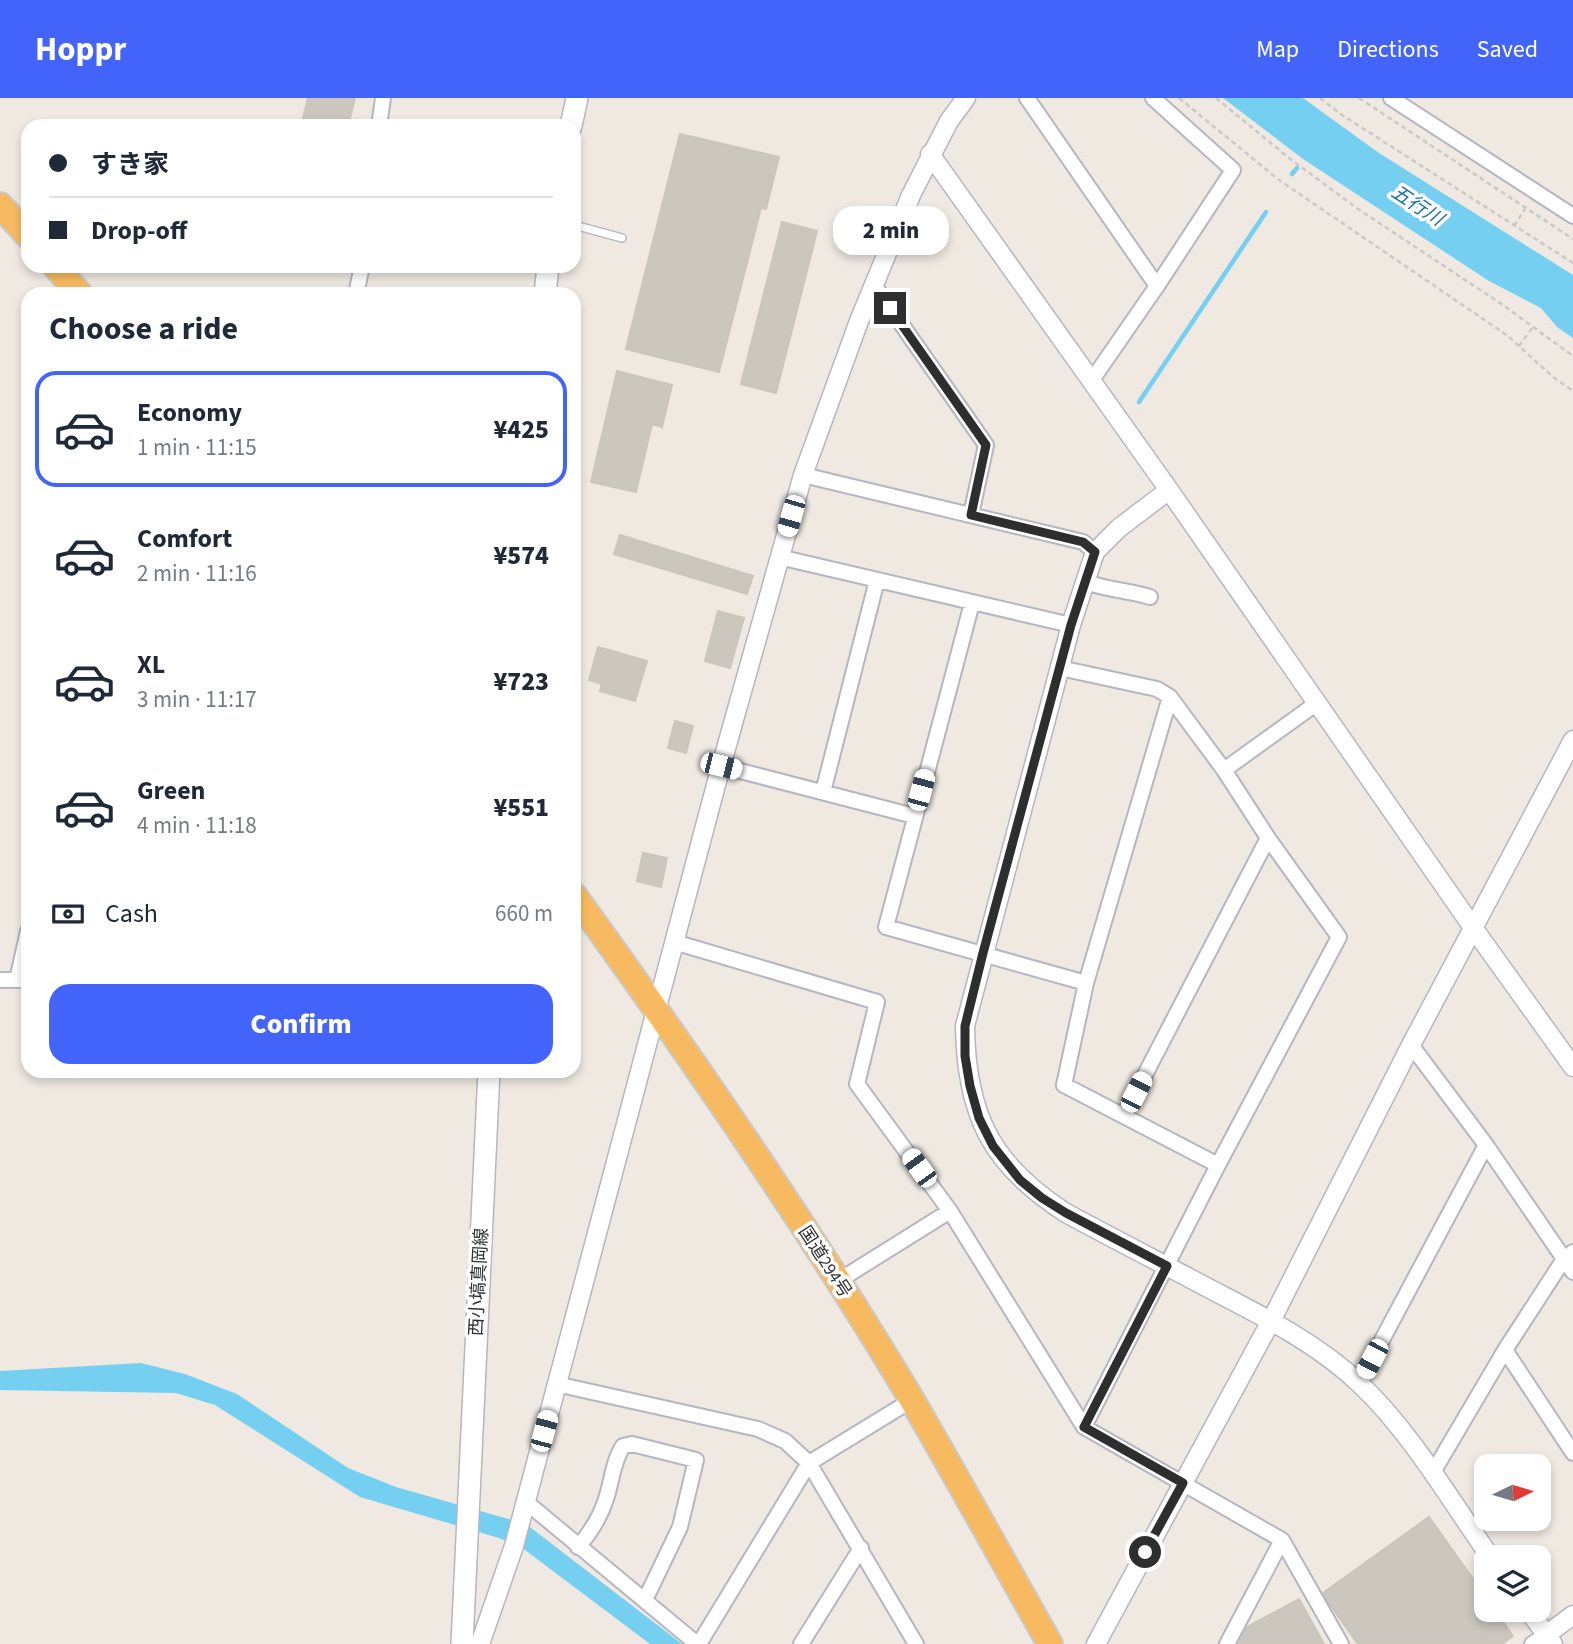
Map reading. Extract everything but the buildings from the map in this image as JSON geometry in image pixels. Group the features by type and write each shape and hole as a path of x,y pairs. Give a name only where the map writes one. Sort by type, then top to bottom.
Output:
{"highway":[{"path":"0,205 21,228"},
{"path":"61,273 74,287"},
{"name":"国道294号","path":"581,905 656,1008 838,1281 912,1401 1050,1644"},
{"path":"581,921 599,929"}],"main road":[{"path":"572,119 577,98"},
{"name":"西小塙真岡線","path":"462,1644 489,1078"}],"street":[{"path":"380,119 383,98"},
{"path":"480,1644 514,1546 721,766 803,475 874,285 930,154 966,98"},
{"path":"1027,98 1157,286"},
{"path":"1091,380 1233,170 1153,98"},
{"path":"1391,98 1573,216"},
{"path":"930,154 1573,1067"},
{"path":"874,285 986,445 971,515"},
{"path":"803,475 1083,542 1095,552"},
{"path":"1169,490 1118,528 1095,552 1071,625 965,1026 965,1056 979,1118 993,1146 1020,1180 1042,1198 1271,1321 1319,1350 1359,1383 1387,1412 1482,1545"},
{"path":"779,558 1071,625"},
{"path":"822,792 877,580"},
{"path":"1086,582 1106,589 1127,590 1150,597"},
{"path":"972,603 886,927 1086,983"},
{"path":"1060,668 1157,689 1170,697 1224,770 1268,838 1339,937 1084,1427"},
{"path":"1170,697 1086,983 1063,1085 1218,1165"},
{"path":"1224,770 1317,703"},
{"path":"1096,1644 1271,1321 1411,1045 1573,740"},
{"path":"721,766 914,816"},
{"path":"1124,1115 1268,838"},
{"path":"674,942 877,1002 857,1084 950,1211 1084,1427 1282,1540 1341,1644"},
{"path":"0,980 21,980"},
{"path":"1411,1045 1568,1255 1573,1272"},
{"path":"1359,1383 1486,1145"},
{"path":"838,1281 950,1211"},
{"path":"1432,1474 1505,1350 1568,1255"},
{"path":"1505,1350 1573,1453"},
{"path":"556,1384 758,1429 785,1441 809,1463 916,1644"},
{"path":"526,1502 698,1644 809,1463 912,1401"},
{"path":"579,1547 595,1527 606,1500 618,1454 623,1446 632,1444 696,1460 680,1527 645,1600"},
{"path":"1227,1644 1282,1540"},
{"path":"801,1644 861,1548"},
{"path":"1534,1622 1544,1641 1573,1615"}],"lane":[{"path":"581,227 622,238"}],"path":[{"path":"1179,98 1279,180 1496,328 1573,391"},
{"path":"1216,98 1289,158 1358,209 1503,305 1573,356"},
{"path":"1320,98 1342,115 1573,263"},
{"path":"1359,98 1573,239"},
{"path":"1514,226 1525,209"},
{"path":"1519,346 1533,327"}],"water":[{"name":"五行川","path":"1223,98 1303,98 1379,153 1573,275 1573,338 1557,327 1541,308 1489,281 1303,159"},
{"path":"141,1363 185,1374 237,1394 348,1468 396,1487 526,1524 682,1644 650,1644 521,1547 360,1497 215,1405 176,1393 0,1390 0,1371"}],"waterway":[{"path":"1292,174 1297,168"},
{"path":"1139,402 1266,212"}],"route":[{"path":"890,308 986,445 971,515 1083,542 1095,552 1071,625 983,953 965,1026 965,1056 979,1118 993,1146 1020,1180 1066,1213 1167,1266 1084,1427 1183,1483 1145,1552"}]}
